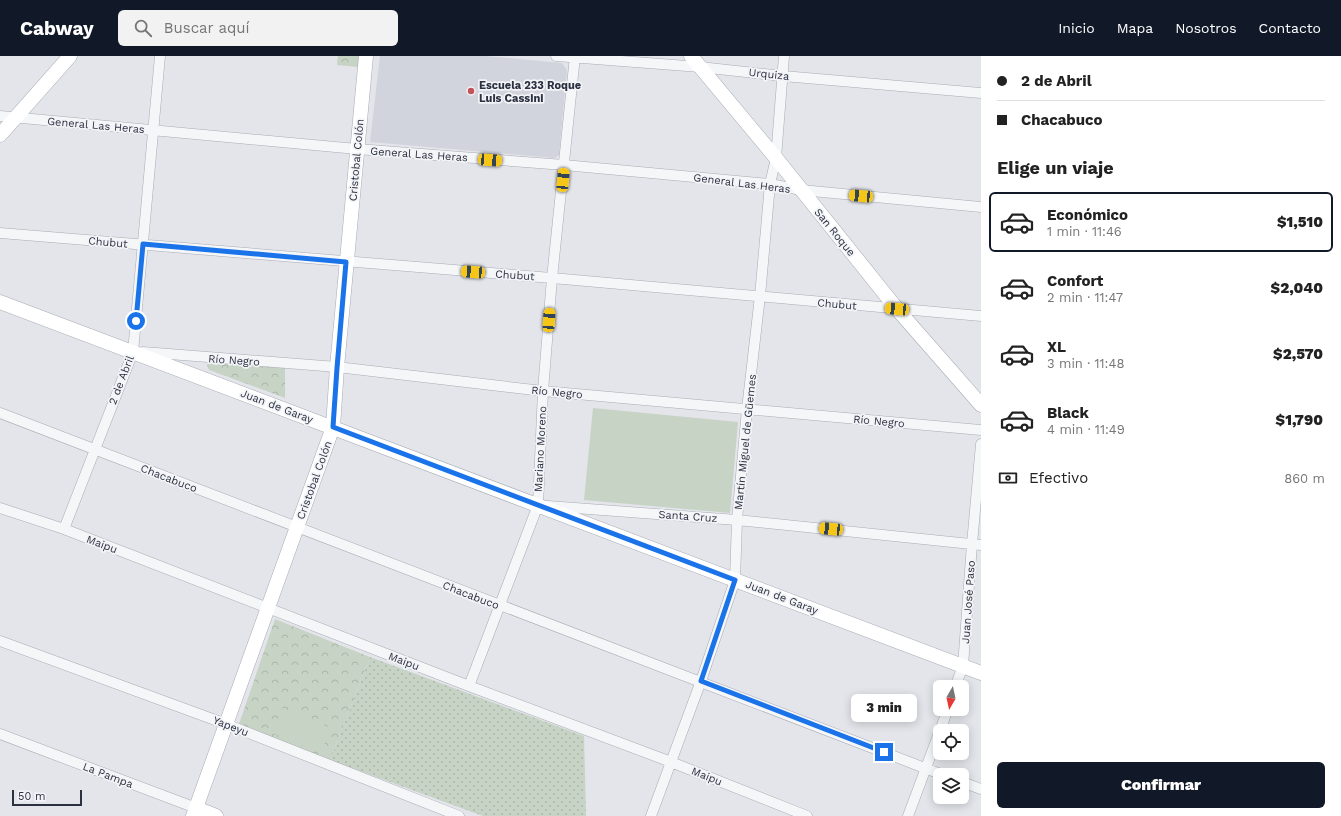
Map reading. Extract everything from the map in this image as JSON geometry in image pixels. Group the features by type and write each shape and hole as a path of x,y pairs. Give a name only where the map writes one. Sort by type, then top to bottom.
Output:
{"street":[{"path":"0,135 70,56"},
{"name":"2 de Abril","path":"64,529 133,352 160,56"},
{"name":"Cristobal Colón","path":"195,812 333,427 346,262 366,56"},
{"name":"Urquiza","path":"556,56 700,67 783,76 981,93"},
{"name":"San Roque","path":"691,56 776,158 897,309 981,405"},
{"name":"Martín Miguel de Güemes","path":"651,816 701,681 735,580 737,520 747,409 760,296 770,184 776,158 784,56"},
{"name":"Mariano Moreno","path":"469,686 538,505 543,391 552,278 575,57"},
{"name":"General Las Heras","path":"0,116 153,131 564,165 770,184 801,190 981,207"},
{"name":"Chubut","path":"0,233 552,278 981,316"},
{"name":"Juan de Garay","path":"0,302 981,673"},
{"name":"Río Negro","path":"133,352 337,368 543,391 981,430"},
{"name":"Chacabuco","path":"0,413 500,606 701,681 933,771"},
{"name":"Juan José Paso","path":"958,680 963,666 976,545 981,444"},
{"name":"Santa Cruz","path":"538,505 737,520 976,545"},
{"name":"Maipu","path":"0,508 64,529 469,686 671,762 807,816"},
{"name":"Yapeyu","path":"0,641 226,724 459,816"},
{"path":"908,816 945,716"},
{"name":"La Pampa","path":"0,734 195,812 216,816"},
{"path":"969,785 981,789"}],"shaded area":[{"name":"Escuela 233 Roque Luis Cassini","path":"380,56 485,56 562,63 567,70 559,155 555,158 370,142"}],"green space":[{"path":"338,56 360,56 359,67 337,65"},
{"path":"209,362 285,368 285,398 209,370 207,365"},
{"path":"593,408 738,422 730,513 584,500"},
{"path":"275,619 370,657 330,760 239,724"},
{"path":"370,657 584,736 586,816 483,816 330,760"},
{"path":"282,708 331,728 321,753 272,733"}],"place":[{"name":"Escuela 233 Roque Luis Cassini","path":"471,91"}],"route":[{"path":"136,321 143,244 346,262 333,427 735,580 701,681 884,752"}]}
